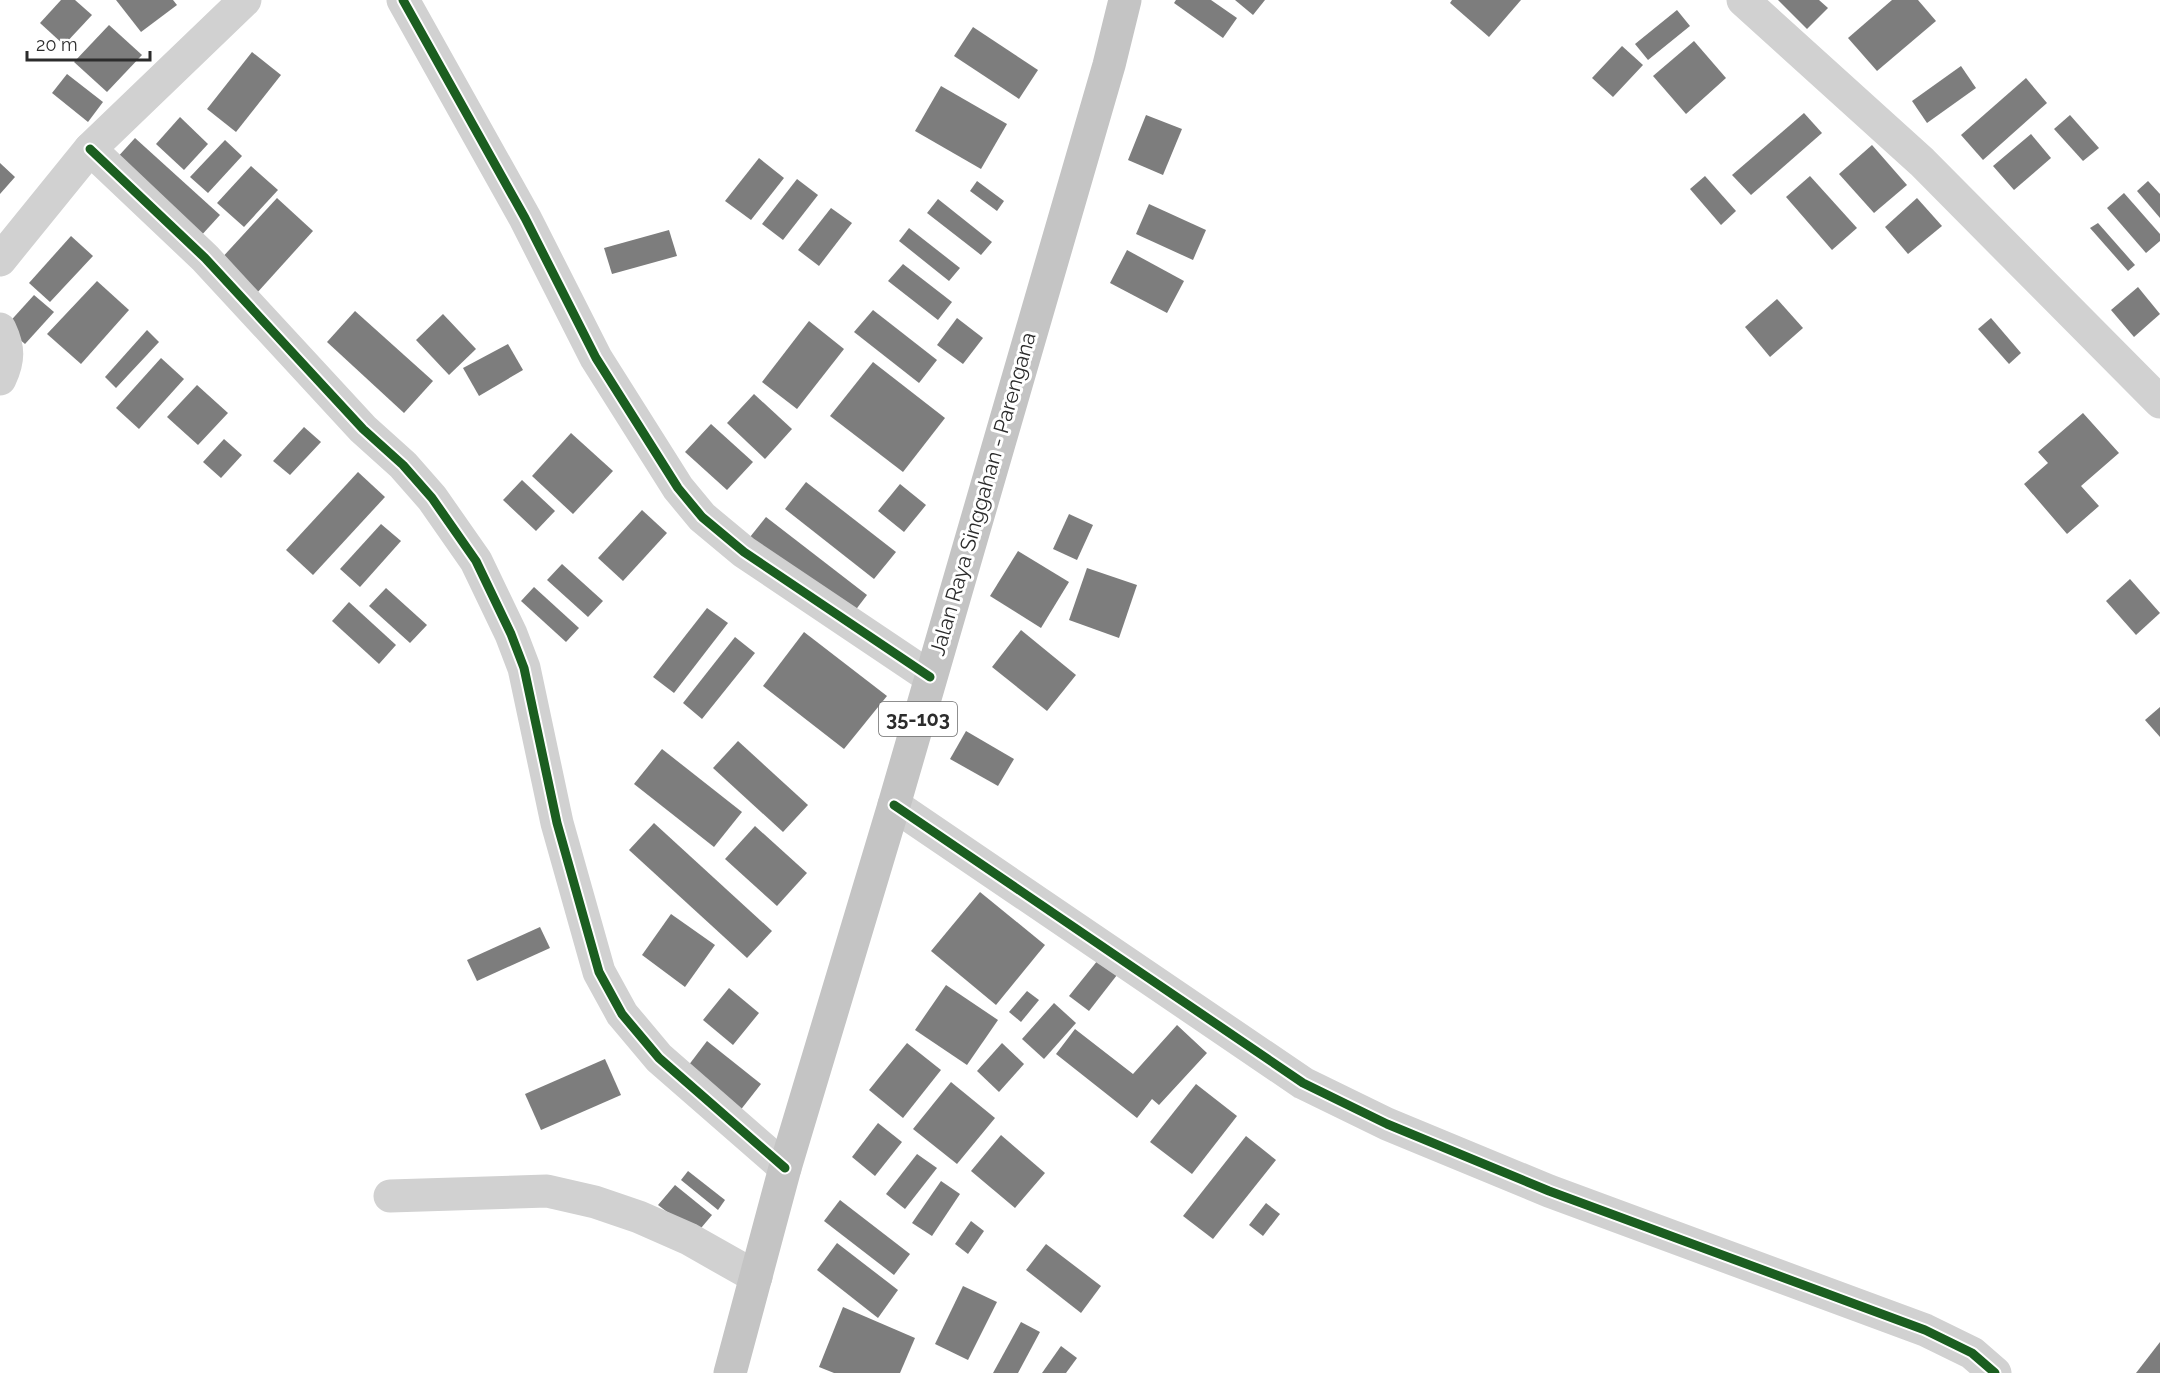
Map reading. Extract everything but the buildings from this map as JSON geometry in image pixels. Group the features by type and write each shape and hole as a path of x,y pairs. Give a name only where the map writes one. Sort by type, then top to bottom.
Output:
{"main road":[{"name":"Jalan Raya Singgahan - Parengana","path":"730,1373 785,1168 894,805 1109,65 1125,0"}],"street":[{"path":"0,260 90,149 245,0"},
{"path":"403,0 525,218 596,358 678,488 702,517 744,552 930,676"},
{"path":"1743,0 1922,162 2160,402"},
{"path":"90,149 205,258 363,429 403,465 432,498 476,561 511,634 524,668 557,823 599,972 622,1014 659,1058 785,1168"},
{"path":"0,329 8,350 7,364 0,379"},
{"path":"894,805 1303,1083 1387,1124 1549,1191 1925,1330 1972,1353 1995,1373"},
{"path":"390,1196 547,1191 595,1202 639,1217 689,1239 756,1277"}],"cycle path":[{"path":"403,0 525,218 596,358 678,488 702,517 744,552 930,677"},
{"path":"90,149 205,258 363,429 403,465 432,498 476,561 511,634 524,668 557,823 599,972 622,1014 659,1058 785,1168"},
{"path":"894,805 1303,1083 1387,1124 1549,1191 1925,1330 1972,1353 1995,1373"}]}
